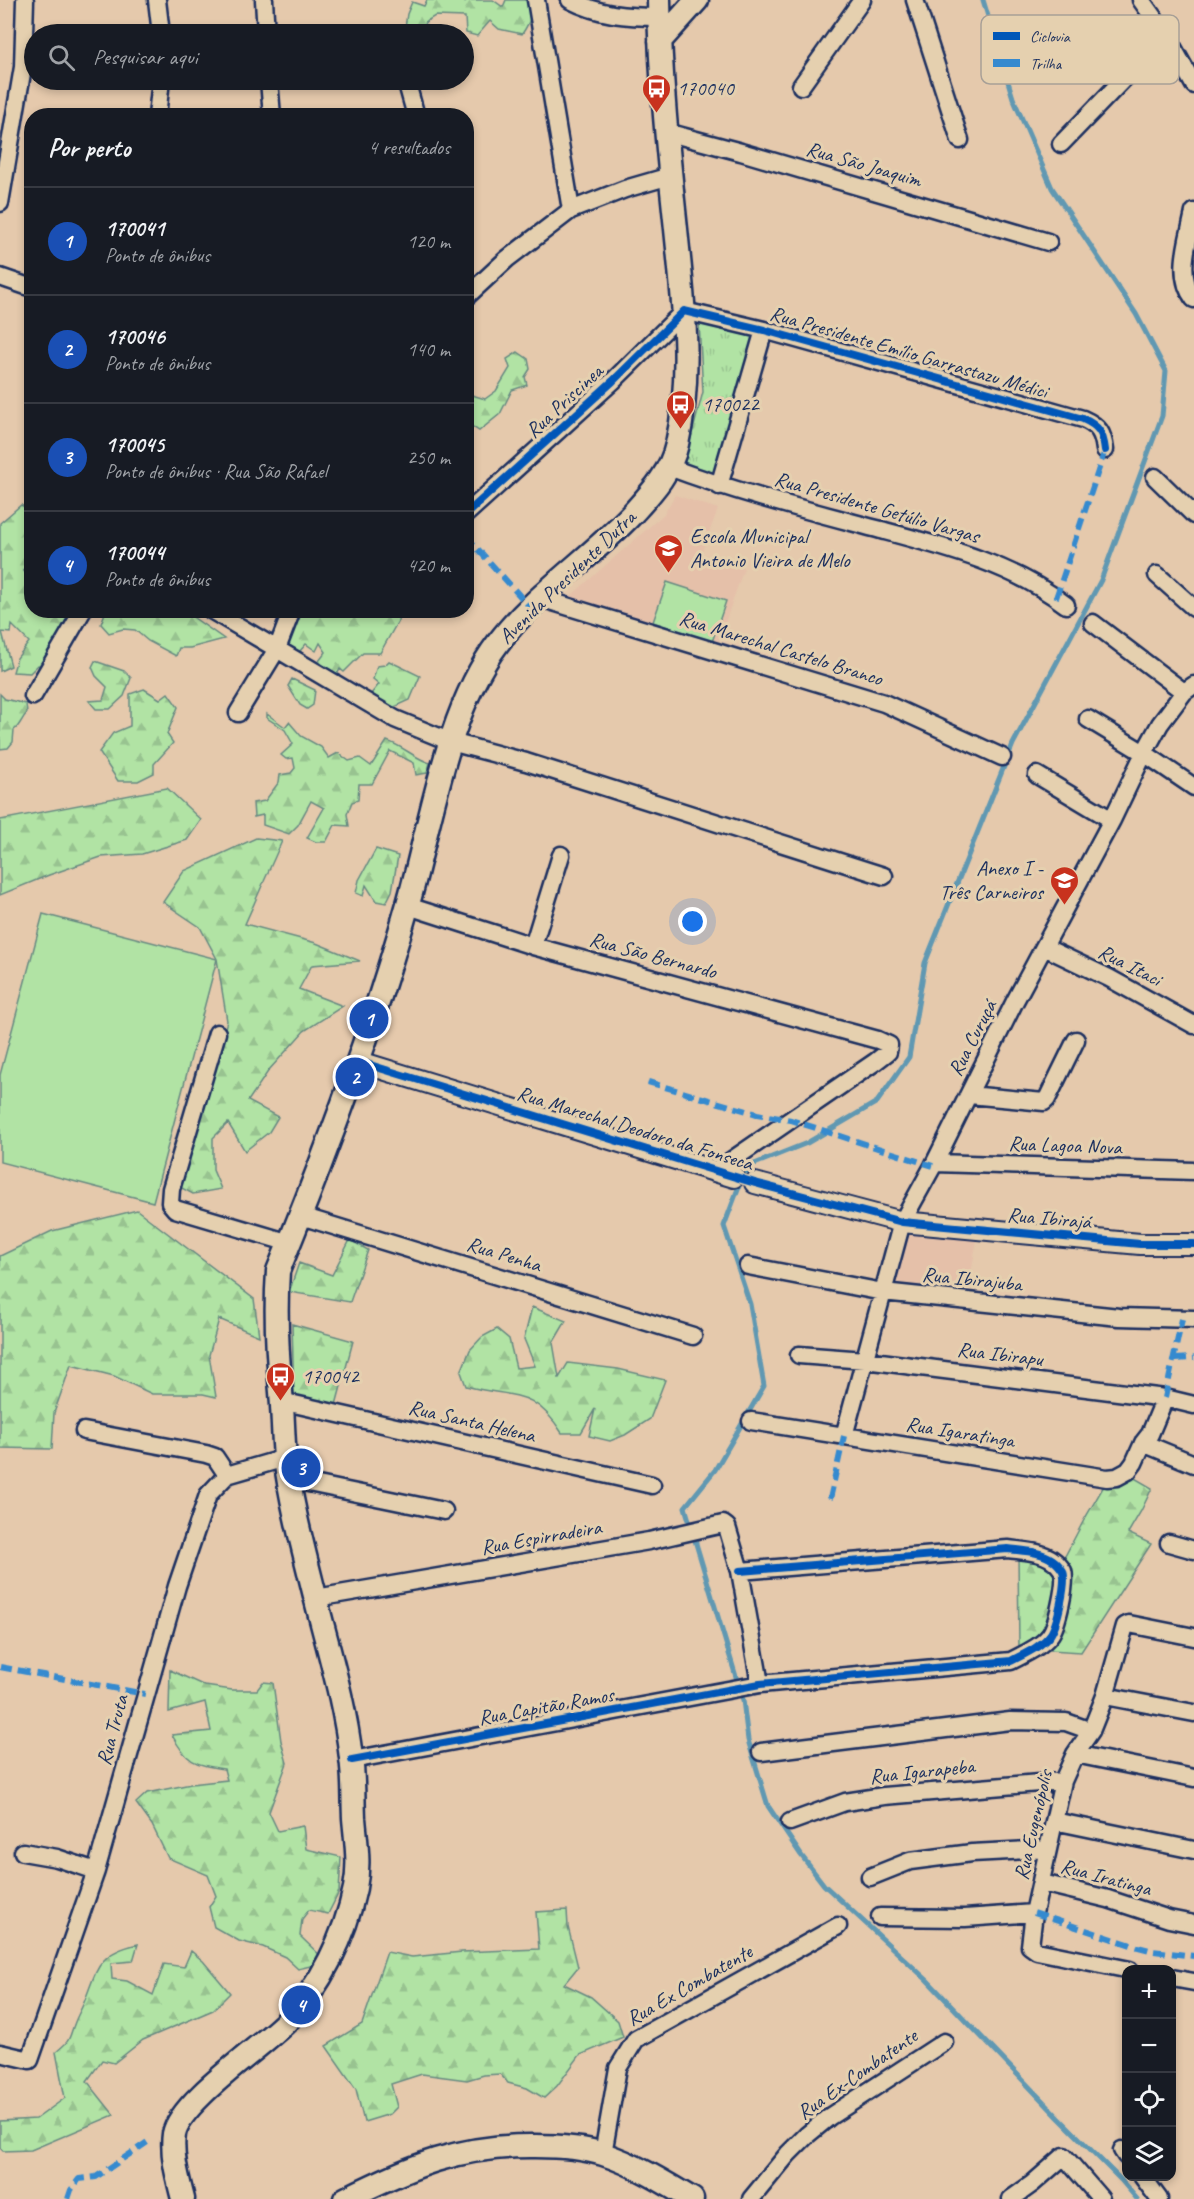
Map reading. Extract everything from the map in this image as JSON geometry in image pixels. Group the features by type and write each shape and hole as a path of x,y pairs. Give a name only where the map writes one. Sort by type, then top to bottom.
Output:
{"main road":[{"path":"661,51 697,0"},
{"name":"Avenida Presidente Dutra","path":"183,2199 176,2172 174,2132 188,2110 228,2070 260,2046 288,2020 311,1991 326,1966 346,1922 356,1887 359,1859 352,1760 344,1709 287,1468 276,1337 275,1303 278,1271 360,1062 408,906 451,742 467,697 481,668 498,642 540,598 609,538 660,483 677,446 683,410 685,374 684,311 666,132 659,9"},
{"path":"345,2199 420,2164 467,2150 520,2146 571,2147 603,2154 636,2167 689,2198"}],"street":[{"path":"25,24 26,0"},
{"path":"157,0 160,24"},
{"path":"264,0 265,24"},
{"path":"536,0 572,210"},
{"path":"570,0 599,13 631,17 659,9"},
{"path":"801,86 862,0"},
{"path":"915,0 960,140"},
{"path":"1141,0 1152,15"},
{"path":"0,203 23,67 24,45"},
{"path":"1179,58 1194,85"},
{"path":"1061,144 1119,84"},
{"path":"158,108 160,90"},
{"path":"270,90 271,108"},
{"path":"409,90 414,108"},
{"name":"Rua São Joaquim","path":"666,132 1048,242"},
{"path":"474,284 572,210 625,189 670,176"},
{"path":"1194,212 1184,275 1189,292 1194,299"},
{"path":"0,277 24,285"},
{"name":"Rua Presidente Emílio Garrastazu Médici","path":"684,311 764,330 1083,419 1096,425 1102,433 1105,450"},
{"name":"Rua Priscinea","path":"474,507 613,381 684,311"},
{"path":"719,486 764,330"},
{"name":"Rua Presidente Getúlio Vargas","path":"669,467 719,486 975,557 1022,576 1066,605"},
{"path":"1155,477 1194,514"},
{"path":"1157,574 1194,608"},
{"name":"Rua Marechal Castelo Branco","path":"540,598 884,703 1002,757"},
{"path":"33,696 78,618"},
{"path":"225,618 395,719 451,742 537,765 884,876"},
{"path":"238,713 277,649 289,618"},
{"path":"1093,623 1189,688"},
{"name":"Rua Curuçá","path":"844,1436 902,1222 935,1163 1112,820 1144,753 1160,724 1189,688"},
{"path":"1088,719 1194,787"},
{"path":"1037,775 1112,820"},
{"path":"533,946 561,855"},
{"name":"Rua São Bernardo","path":"408,906 533,946 888,1043 890,1049 888,1052 725,1174"},
{"name":"Rua Itaci","path":"1044,948 1109,978 1194,1025"},
{"path":"217,1033 171,1189 171,1203 175,1209 290,1243"},
{"path":"969,1095 1046,1101 1076,1040"},
{"name":"Rua Marechal Deodoro da Fonseca","path":"360,1062 755,1183 902,1222"},
{"name":"Rua Lagoa Nova","path":"935,1163 1194,1171"},
{"name":"Rua Penha","path":"301,1216 693,1336"},
{"name":"Rua Ibirajá","path":"902,1222 1140,1244 1194,1244"},
{"name":"Rua Ibirajuba","path":"748,1266 883,1292 1119,1317 1194,1319"},
{"name":"Rua Ibirapu","path":"799,1355 865,1359 1166,1398 1194,1405"},
{"name":"Rua Igaratinga","path":"751,1421 1107,1478 1117,1477 1128,1471 1150,1434 1166,1398"},
{"name":"Rua Santa Helena","path":"281,1401 652,1485"},
{"path":"84,1431 206,1454 215,1457 227,1475 287,1468 444,1511"},
{"path":"1143,1443 1194,1464"},
{"name":"Rua Truta","path":"0,2053 30,2060 96,1871 177,1586 208,1495 227,1475"},
{"name":"Rua Espirradeira","path":"316,1598 649,1541 721,1524 725,1525 740,1571"},
{"path":"1169,1543 1194,1550"},
{"name":"Rua Capitão Ramos","path":"352,1760 754,1685 1011,1661 1035,1648 1051,1634 1060,1605 1063,1571 1054,1560 1040,1554 1008,1549 740,1571"},
{"path":"740,1571 754,1685"},
{"name":"Rua Eugenópolis","path":"1122,1968 1038,1951 1030,1946 1029,1941 1047,1848 1063,1781 1075,1754 1091,1731 1105,1696 1125,1626 1129,1624 1194,1637"},
{"path":"1105,1696 1194,1713"},
{"path":"760,1752 1010,1721 1066,1722 1091,1731"},
{"path":"1075,1754 1194,1778"},
{"name":"Rua Igarapeba","path":"790,1822 845,1802 884,1796 1063,1781"},
{"path":"1054,1821 1194,1850"},
{"path":"870,1877 910,1861 972,1853 1047,1848"},
{"path":"23,1851 57,1858 96,1871"},
{"name":"Rua Iratinga","path":"1042,1883 1194,1924"},
{"path":"880,1917 965,1918 1034,1913"},
{"name":"Rua Ex Combatente","path":"603,2154 618,2068 636,2039 838,1926"},
{"path":"1176,1979 1194,1982"},
{"name":"Rua Ex-Combatente","path":"752,2199 807,2134 829,2117 944,2042"},
{"path":"1011,2199 1064,2156 1101,2199"},
{"path":"1146,2181 1159,2199"}],"shaded area":[{"name":"Escola Municipal Antonio Vieira de Melo","path":"675,495 718,509 701,554 744,568 716,649 565,601 664,514"},
{"path":"911,1232 977,1239 967,1297 895,1287 892,1284 907,1236"}],"green space":[{"path":"427,0 464,0 465,2 466,0 493,0 503,7 506,0 529,0 531,14 522,34 499,29 490,21 477,36 474,35 474,24 465,24 465,17 435,16 425,22 426,24 406,24 412,2 424,6"},
{"path":"699,323 757,338 712,476 684,464 703,392"},
{"path":"518,352 528,359 530,369 525,377 527,385 512,390 500,414 479,431 474,428 474,396 485,399 496,391 510,368 507,359"},
{"path":"21,505 24,507 24,618 83,618 48,668 38,665 30,673 13,672 17,658 29,642 12,625 11,633 2,632 11,666 0,671 0,523"},
{"path":"667,582 726,601 712,642 653,622"},
{"path":"103,618 194,618 224,639 190,648 179,648 176,656 148,641 135,630 123,629 109,633 101,624"},
{"path":"288,618 398,618 380,653 363,653 344,672 340,669 337,675 348,683 313,669 322,665 319,661 326,652 320,643 316,651 306,644 300,651 312,663 286,655"},
{"path":"95,661 124,671 131,678 124,696 110,709 96,709 89,701 103,700 107,687 96,676 92,667"},
{"path":"389,661 420,676 410,700 388,710 367,699 379,684 373,679 377,666 385,665"},
{"path":"292,679 315,690 313,705 307,709 300,705 288,686"},
{"path":"144,689 160,699 168,693 178,707 167,734 173,743 154,764 154,773 138,781 118,781 99,752 113,733 130,726 130,694"},
{"path":"0,694 5,699 26,704 27,713 14,730 13,742 8,748 0,749"},
{"path":"267,714 285,727 289,722 301,736 321,747 329,758 338,753 349,761 360,758 371,766 387,741 430,763 427,773 416,775 414,763 390,751 372,784 359,784 358,800 352,802 347,814 349,826 335,825 326,842 316,842 307,838 324,808 311,801 298,825 289,834 263,825 263,815 254,817 253,803 265,801 279,782 280,775 291,773 295,768 293,758 286,759 281,755 293,744 285,730 267,718"},
{"path":"167,788 201,820 187,840 142,854 101,857 0,895 0,820"},
{"path":"256,838 282,841 245,924 316,943 360,961 312,965 299,989 343,1006 304,1031 269,1070 248,1101 278,1117 269,1132 245,1151 228,1123 213,1138 213,1170 221,1189 193,1194 174,1184 205,1098 227,1021 217,959 200,927 163,902 184,871"},
{"path":"376,849 398,856 392,891 386,903 376,901 366,885 363,896 356,893 359,880"},
{"path":"43,914 217,959 153,1202 0,1162 0,1075"},
{"path":"137,1210 254,1299 259,1336 219,1319 209,1355 216,1397 203,1394 152,1394 114,1376 71,1365 54,1413 52,1449 0,1448 0,1256 52,1231"},
{"path":"350,1240 368,1250 350,1302 289,1292 299,1263 332,1275"},
{"path":"532,1307 566,1321 553,1343 559,1378 568,1363 618,1369 665,1380 650,1419 625,1435 610,1441 589,1436 595,1409 581,1433 562,1433 551,1418 531,1401 509,1394 466,1386 461,1372 470,1350 482,1337 497,1329 509,1339 516,1368 535,1366 524,1339"},
{"path":"292,1324 353,1341 336,1405 294,1396"},
{"path":"1112,1472 1126,1473 1152,1488 1128,1533 1151,1544 1081,1652 1019,1648 1018,1552 1049,1562 1064,1558"},
{"path":"170,1670 205,1686 232,1690 257,1690 263,1682 273,1683 281,1741 287,1763 269,1812 278,1831 303,1826 306,1849 341,1857 339,1892 328,1914 309,1910 302,1919 300,1936 327,1962 298,1969 285,1957 263,1947 239,1941 214,1927 209,1907 216,1896 208,1875 168,1858 152,1825 136,1803 147,1793 191,1784 227,1780 224,1769 205,1766 187,1757 172,1735 211,1731 205,1702 169,1712"},
{"path":"567,1910 568,1927 578,1967 564,1984 591,1997 618,2021 623,2037 580,2055 557,2086 544,2098 527,2088 508,2083 500,2074 484,2075 467,2080 422,2074 391,2084 397,2107 390,2114 364,2122 356,2089 326,2046 362,2024 387,1952 412,1957 462,1952 539,1949 536,1912"},
{"path":"138,1944 133,1961 111,1963 112,1979 127,1981 153,1995 164,1964 184,1967 191,1951 203,1961 230,1993 213,2010 143,2040 114,2063 102,2060 87,2081 114,2115 31,2150 3,2151 0,2148 0,2121 36,2119 65,2098 56,2052 69,2039 93,1978 102,1963 115,1952"}],"waterway":[{"path":"983,0 988,15"},
{"path":"745,1174 752,1165 807,1143 877,1102 909,1057 925,963 1013,744 1101,580 1162,416 1166,371 1136,314 1052,188 1009,84"},
{"path":"739,1186 724,1226 750,1304 764,1386 715,1470 685,1507 743,1700 748,1740 768,1806 824,1885 927,1980 1137,2199"}],"marked path":[{"path":"1056,598 1105,450"},
{"path":"474,545 530,607"},
{"path":"648,1082 757,1114 791,1120 933,1166"},
{"path":"1165,1398 1182,1319"},
{"path":"1175,1359 1194,1358"},
{"path":"830,1499 844,1436"},
{"path":"0,1667 145,1694"},
{"path":"1034,1913 1153,1951 1194,1956"},
{"path":"68,2199 79,2179 96,2177 149,2141"}],"cycle path":[{"path":"474,507 613,381 684,311 764,330 1083,419 1093,424 1099,431 1105,450"},
{"path":"360,1062 755,1183 902,1222 1140,1244 1194,1244"},
{"path":"352,1760 760,1684 1011,1661 1037,1647 1050,1635 1056,1623 1064,1584 1063,1571 1048,1557 1008,1549 740,1571"}],"place":[{"name":"170040","path":"656,114"},
{"name":"170022","path":"681,430"},
{"name":"Escola Municipal Antonio Vieira de Melo","path":"669,574"},
{"name":"Anexo I - Três Carneiros","path":"1064,906"},
{"name":"170041","path":"369,1019"},
{"name":"170046","path":"355,1077"},
{"name":"170042","path":"281,1402"},
{"name":"170045","path":"301,1468"},
{"name":"170044","path":"301,2005"}]}
